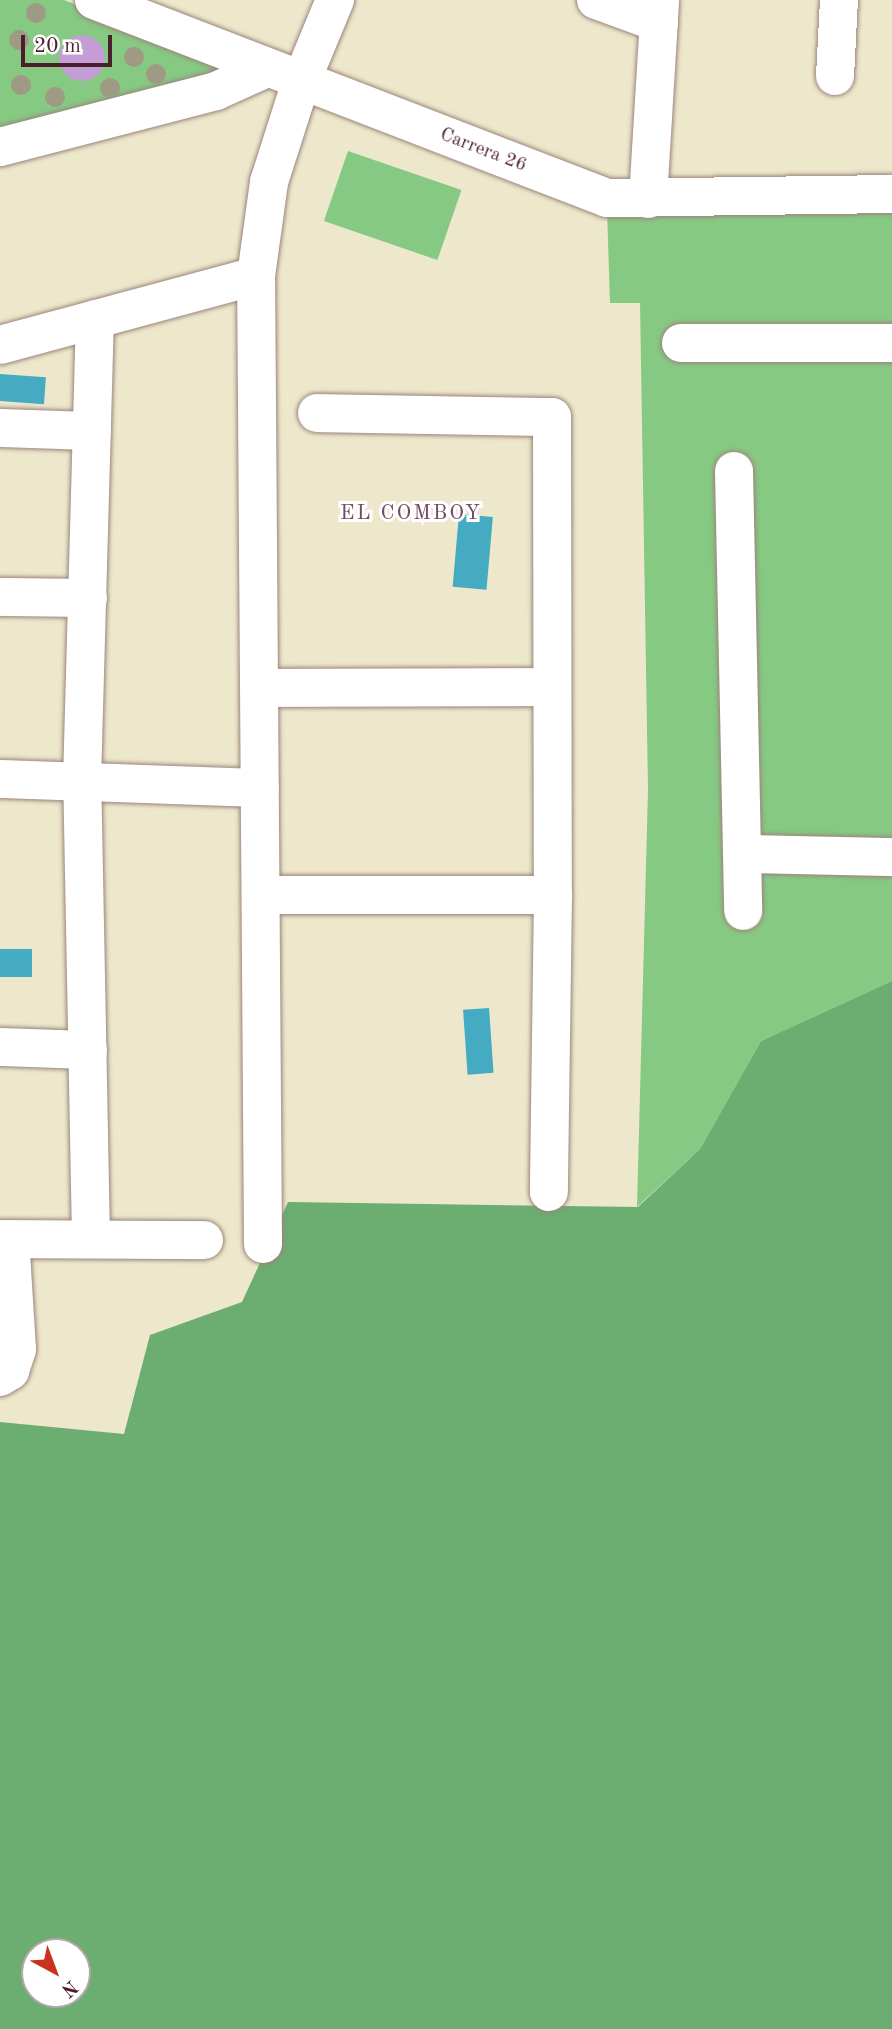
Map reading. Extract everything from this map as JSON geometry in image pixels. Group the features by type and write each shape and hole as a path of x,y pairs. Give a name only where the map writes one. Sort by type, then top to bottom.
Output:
{"street":[{"name":"Carrera 26","path":"94,0 137,8 284,75 607,198 892,194"},
{"path":"262,1244 256,276 284,75 335,0"},
{"path":"596,0 659,12 648,199"},
{"path":"835,76 839,0"},
{"path":"0,147 284,75"},
{"path":"0,345 256,276"},
{"path":"91,1238 82,781 95,319"},
{"path":"681,343 892,343"},
{"path":"317,413 552,417 553,895 549,1192"},
{"path":"0,428 92,431"},
{"path":"734,471 744,854 743,911"},
{"path":"0,597 88,598"},
{"path":"260,688 552,687"},
{"path":"0,779 260,788"},
{"path":"744,854 892,857"},
{"path":"261,895 553,895"},
{"path":"0,1047 88,1049"},
{"path":"0,1377 10,1371 17,1349 5,1239 204,1240"}],"green space":[{"path":"0,0 64,0 238,69 0,136"},
{"path":"348,151 461,190 437,260 324,221"},
{"path":"892,205 892,981 761,1041 700,1149 637,1207 648,790 640,303 610,303 607,210"},
{"path":"892,981 892,2029 0,2029 0,1422 124,1434 150,1335 242,1302 288,1202 638,1207 700,1149 761,1041"}],"water":[{"path":"0,374 46,377 44,404 0,401"},
{"path":"459,514 493,517 487,590 453,587"},
{"path":"0,949 32,949 32,977 0,977"},
{"path":"489,1008 494,1073 468,1075 463,1010"}],"building":[{"path":"82,35 98,42 105,58 98,74 82,81 66,74 59,58 66,42"}],"district":[{"name":"EL COMBOY","path":"411,514"}]}
